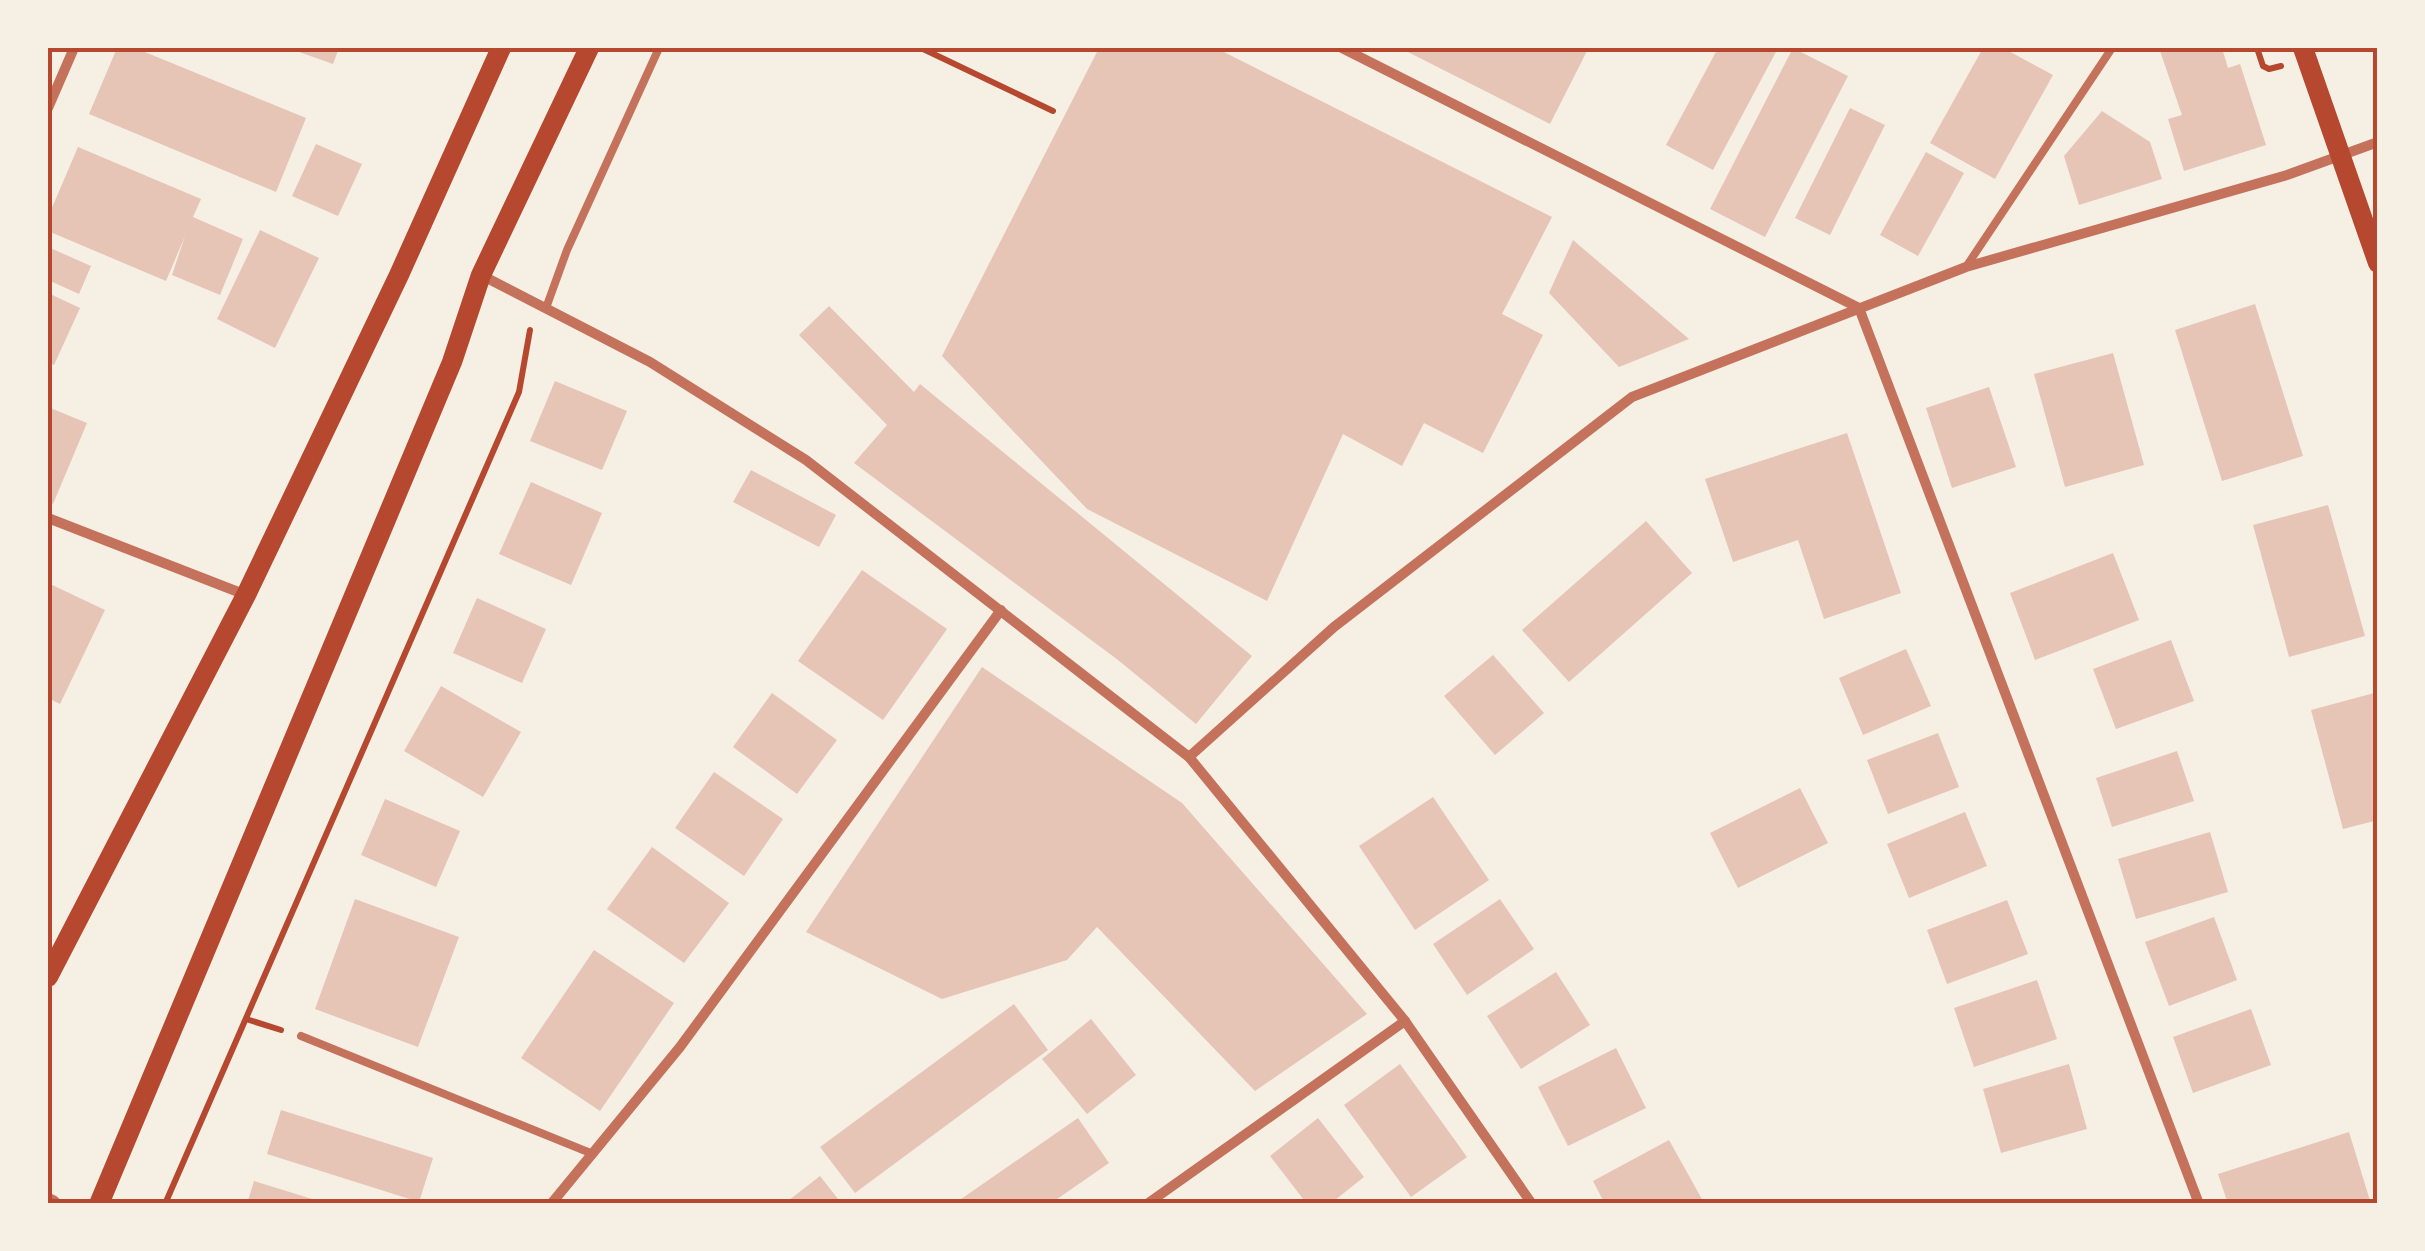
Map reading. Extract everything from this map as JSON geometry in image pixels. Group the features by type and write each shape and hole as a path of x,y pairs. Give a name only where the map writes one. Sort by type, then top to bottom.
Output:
{"main road":[{"path":"48,977 246,595 399,275 501,48"},
{"path":"99,1204 452,362 481,275 589,48"},
{"path":"2304,48 2378,262"}],"street":[{"path":"48,105 74,48"},
{"path":"1342,48 1859,308 2199,1204"},
{"path":"1189,756 1334,627 1632,398 1966,267 2287,175 2378,142"},
{"path":"481,275 650,362 806,460 1189,756 1405,1021 1532,1204"},
{"path":"48,518 246,595"},
{"path":"552,1204 680,1047 1001,610"},
{"path":"1147,1204 1405,1021"}],"lane":[{"path":"541,305 659,48"},
{"path":"1966,267 2112,48"},
{"path":"301,1036 592,1154"}],"path":[{"path":"921,48 1054,111"},
{"path":"2257,48 2263,66 2269,69"},
{"path":"165,1204 519,392 541,305"},
{"path":"246,1019 301,1036"}],"building":[{"path":"117,48 135,48 306,118 276,192 89,114"},
{"path":"288,48 339,48 333,64"},
{"path":"1099,48 1216,48 1552,217 1502,314 1543,335 1483,453 1424,423 1402,466 1343,434 1267,601 1087,509 942,356"},
{"path":"1400,48 1580,48 1587,51 1550,124"},
{"path":"1718,48 1778,48 1713,170 1666,145"},
{"path":"1793,48 1848,76 1765,237 1710,209"},
{"path":"1983,48 2003,48 2053,75 1995,179 1930,143"},
{"path":"2159,48 2222,48 2228,68 2240,64 2266,145 2184,171 2168,119 2182,115"},
{"path":"1850,108 1885,125 1830,235 1795,218"},
{"path":"2102,111 2150,142 2162,179 2079,205 2064,156"},
{"path":"316,144 362,164 338,216 292,196"},
{"path":"78,147 201,199 193,217 243,239 220,295 172,275 185,236 166,281 48,231 48,217"},
{"path":"1926,152 1964,173 1918,256 1880,235"},
{"path":"260,230 319,258 275,348 217,319"},
{"path":"1573,240 1689,339 1619,367 1549,293"},
{"path":"48,247 91,266 79,294 48,280"},
{"path":"48,293 80,308 54,365 48,362"},
{"path":"2255,304 2303,456 2222,481 2175,330"},
{"path":"829,306 914,392 920,384 1252,656 1196,724 1118,660 854,463 887,425 799,335"},
{"path":"2113,353 2144,465 2065,487 2034,374"},
{"path":"555,381 627,411 602,470 530,441"},
{"path":"1989,387 2016,467 1952,488 1926,408"},
{"path":"48,407 87,423 53,504 48,501"},
{"path":"1847,433 1901,593 1824,619 1798,540 1733,562 1705,479"},
{"path":"751,470 836,515 819,547 733,502"},
{"path":"531,482 602,513 571,585 499,554"},
{"path":"2328,505 2365,636 2289,657 2253,525"},
{"path":"1646,521 1692,573 1569,682 1522,630"},
{"path":"2113,553 2139,620 2035,660 2010,593"},
{"path":"862,570 947,629 883,720 798,661"},
{"path":"48,583 105,610 60,704 48,698"},
{"path":"477,598 546,629 522,683 453,653"},
{"path":"2171,640 2194,701 2116,729 2093,669"},
{"path":"1906,649 1931,706 1863,735 1839,678"},
{"path":"1493,655 1544,713 1495,755 1444,696"},
{"path":"982,667 1182,803 1367,1014 1255,1091 1097,927 1067,960 942,999 806,932"},
{"path":"441,686 521,732 483,797 404,751"},
{"path":"2378,692 2378,820 2343,829 2311,710"},
{"path":"772,693 837,740 797,794 733,747"},
{"path":"1938,733 1959,787 1888,814 1867,760"},
{"path":"2177,751 2194,801 2112,827 2096,778"},
{"path":"714,772 783,819 744,876 675,828"},
{"path":"1800,788 1828,843 1738,888 1710,833"},
{"path":"1433,797 1489,880 1415,930 1359,846"},
{"path":"385,799 460,831 436,887 361,855"},
{"path":"1965,812 1987,866 1909,898 1887,844"},
{"path":"2210,832 2228,892 2136,919 2118,859"},
{"path":"652,847 729,903 684,963 607,909"},
{"path":"355,899 459,937 418,1047 315,1009"},
{"path":"1500,899 1534,949 1467,995 1433,944"},
{"path":"2007,900 2028,954 1947,984 1927,930"},
{"path":"2214,917 2237,980 2169,1006 2145,942"},
{"path":"594,950 674,1003 600,1111 521,1058"},
{"path":"1556,972 1590,1025 1521,1069 1487,1016"},
{"path":"2037,980 2057,1039 1974,1067 1954,1008"},
{"path":"1014,1004 1048,1050 855,1193 820,1147"},
{"path":"2251,1009 2271,1065 2193,1093 2173,1037"},
{"path":"1091,1019 1136,1075 1087,1114 1042,1059"},
{"path":"1616,1048 1646,1108 1568,1146 1538,1087"},
{"path":"1400,1064 1467,1157 1411,1197 1344,1105"},
{"path":"2069,1064 2087,1129 2001,1153 1983,1089"},
{"path":"281,1110 433,1158 419,1202 267,1154"},
{"path":"1078,1118 1109,1163 1050,1204 954,1204"},
{"path":"1318,1118 1364,1177 1330,1204 1307,1204 1270,1156"},
{"path":"2349,1132 2371,1204 2228,1204 2218,1174"},
{"path":"1669,1140 1703,1201 1605,1204 1593,1181"},
{"path":"820,1176 842,1204 784,1204"},
{"path":"254,1181 325,1203 247,1204"}]}
